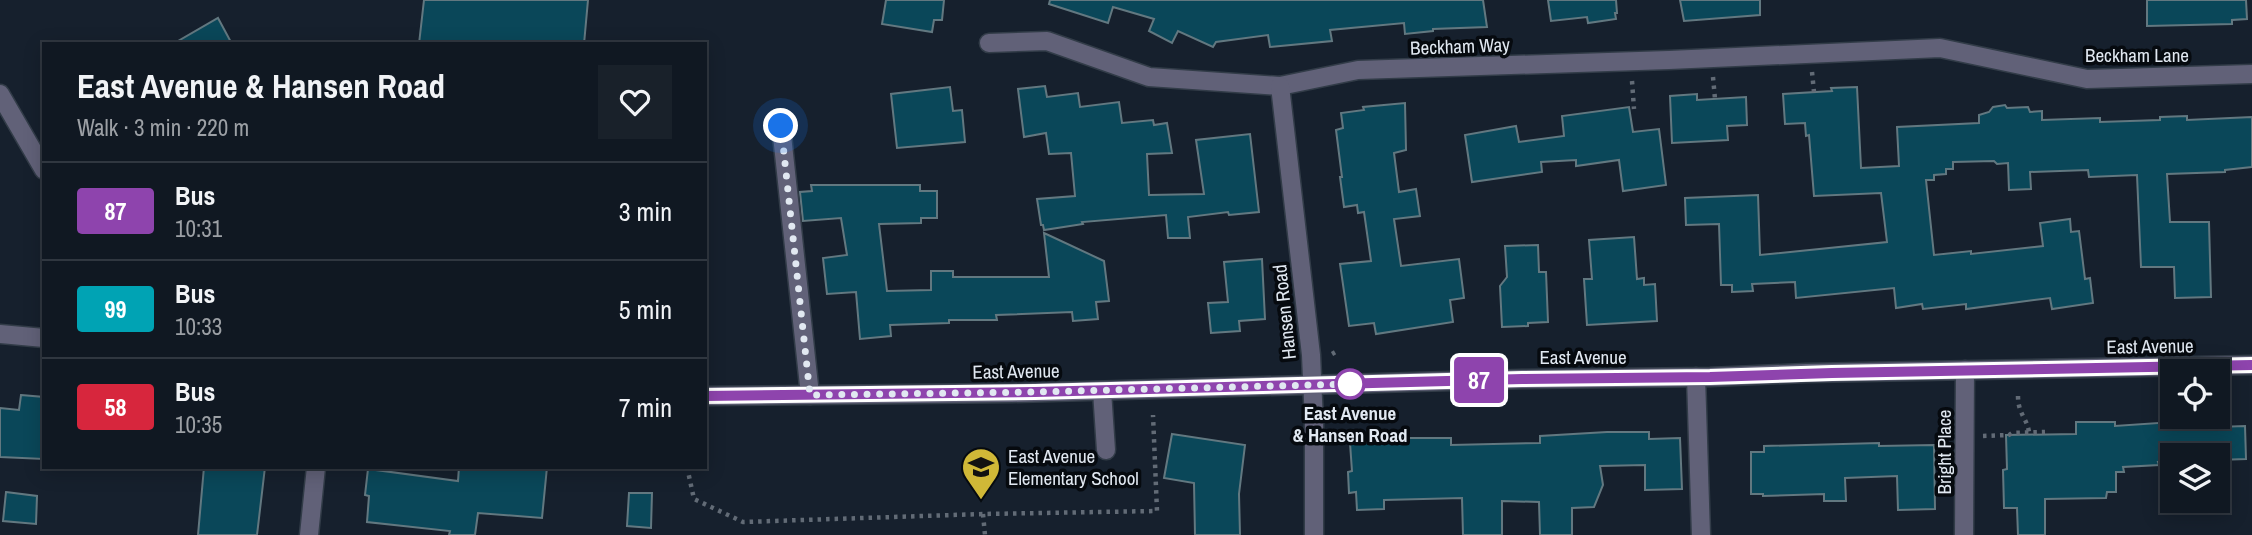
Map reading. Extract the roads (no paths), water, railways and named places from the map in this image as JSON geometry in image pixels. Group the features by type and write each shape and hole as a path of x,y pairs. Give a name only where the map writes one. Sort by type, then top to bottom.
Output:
{"street":[{"name":"Beckham Way","path":"989,43 1047,41 1149,77 1280,86 1358,70 1940,48"},
{"name":"Beckham Lane","path":"1940,48 2087,79 2252,74"},
{"name":"Hansen Road","path":"1280,86 1310,348 1314,535"},
{"path":"0,94 42,167"},
{"path":"781,126 810,395"},
{"path":"0,334 42,338"},
{"name":"East Avenue","path":"707,396 1102,391 1522,379 2252,365"},
{"name":"Bright Place","path":"1964,535 1965,370"},
{"path":"1696,377 1701,535"},
{"path":"1102,391 1106,450"},
{"path":"309,535 316,469"}],"place":[{"name":"East Avenue & Hansen Road","path":"1350,384"},
{"name":"East Avenue Elementary School","path":"981,501"}]}
